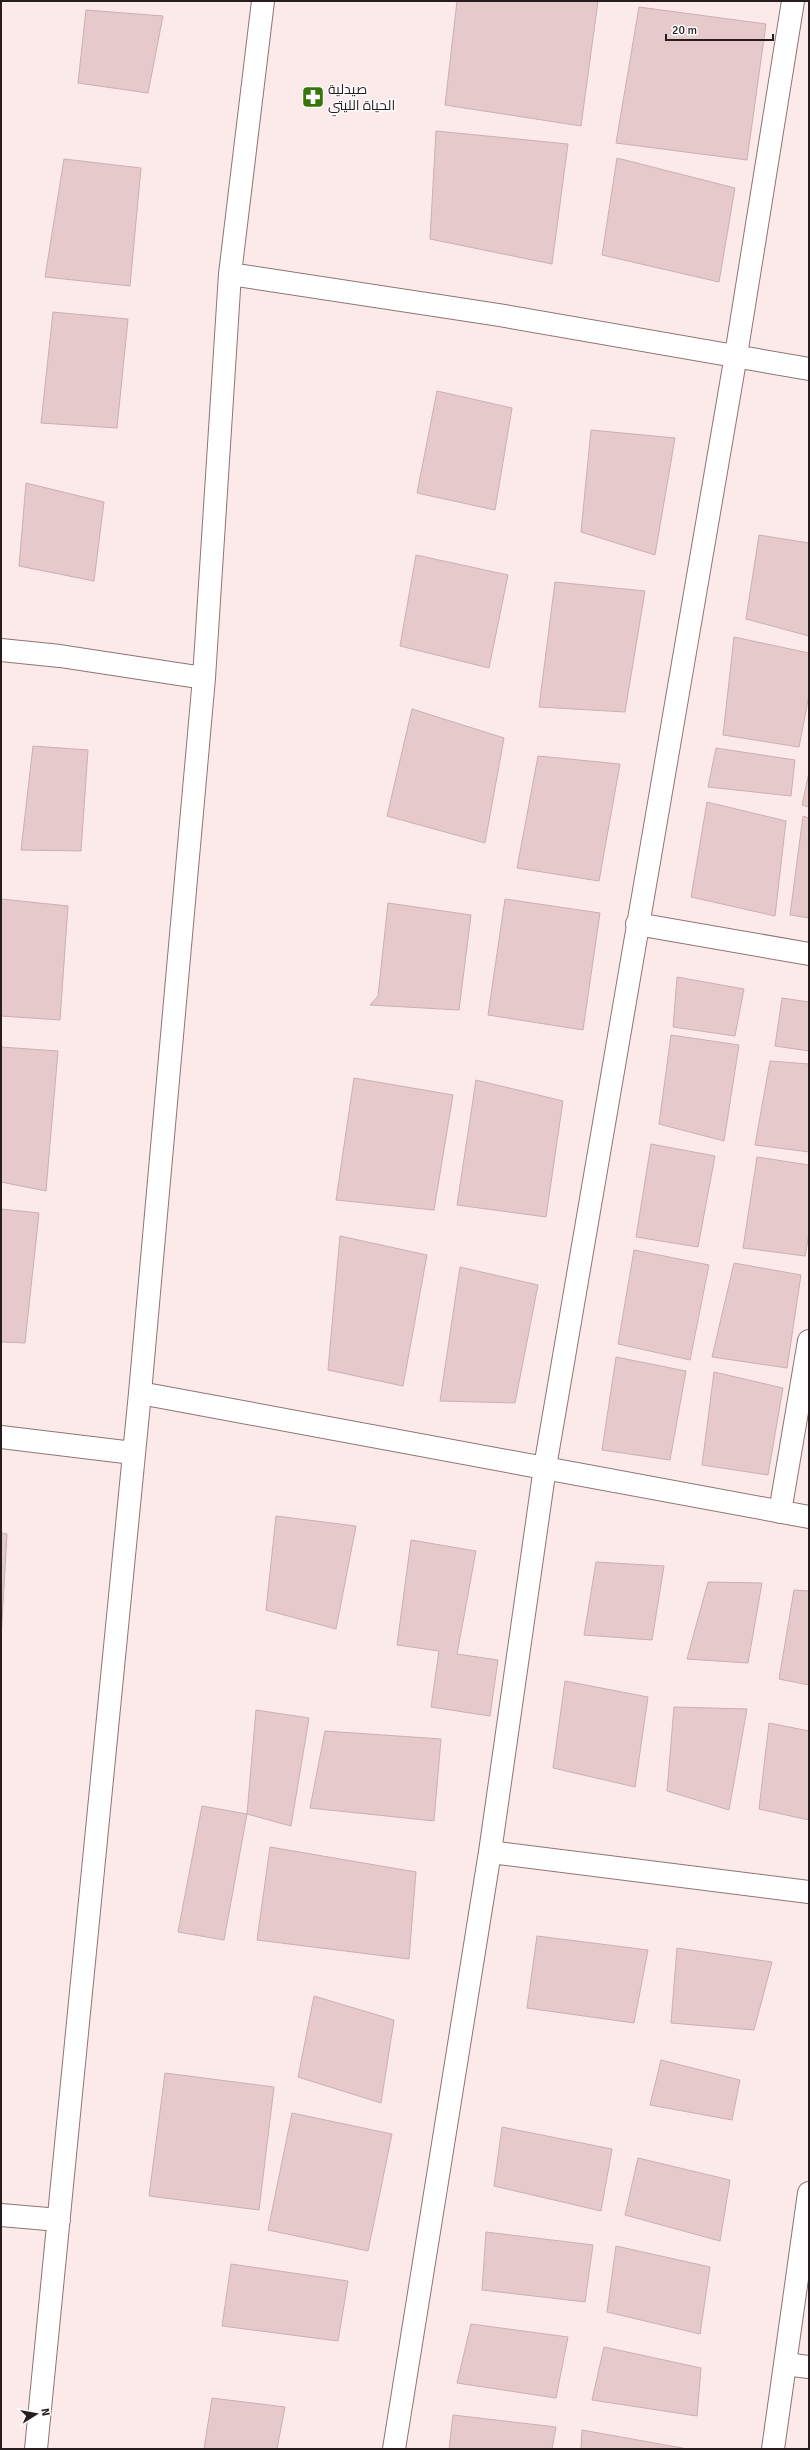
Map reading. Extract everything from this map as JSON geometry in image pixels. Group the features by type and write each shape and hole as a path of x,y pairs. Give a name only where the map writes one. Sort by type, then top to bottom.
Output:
{"street":[{"path":"36,2449 140,1393 204,678 230,274 263,1"},
{"path":"394,2449 490,1852 544,1467 736,355 793,1"},
{"path":"230,274 499,315 736,355 809,369"},
{"path":"1,650 60,656 204,678"},
{"path":"637,924 809,954"},
{"path":"780,1512 809,1341"},
{"path":"140,1393 809,1517"},
{"path":"1,1437 133,1453"},
{"path":"490,1852 809,1892"},
{"path":"773,2449 809,2193"},
{"path":"1,2215 59,2220"},
{"path":"785,2364 809,2367"}],"building":[{"path":"457,1 598,1 581,126 445,105"},
{"path":"639,7 766,24 747,160 616,143"},
{"path":"86,10 163,16 148,93 78,83"},
{"path":"436,131 568,144 552,264 430,239"},
{"path":"617,158 735,188 719,282 602,255"},
{"path":"64,159 141,168 130,286 45,277"},
{"path":"53,312 128,319 117,428 41,423"},
{"path":"437,391 512,408 495,510 417,493"},
{"path":"591,430 675,438 655,555 581,532"},
{"path":"26,483 104,502 94,581 19,566"},
{"path":"759,535 809,543 809,636 746,619"},
{"path":"416,555 508,575 489,668 400,646"},
{"path":"555,582 645,591 625,712 539,707"},
{"path":"734,637 809,653 809,695 799,747 723,735"},
{"path":"412,709 504,738 485,843 387,816"},
{"path":"33,746 88,750 81,851 21,850"},
{"path":"716,748 795,760 791,796 708,787"},
{"path":"538,756 620,764 599,881 517,868"},
{"path":"809,772 809,807 802,805"},
{"path":"707,802 786,821 775,916 691,897"},
{"path":"803,816 809,818 809,918 790,915"},
{"path":"1,899 68,906 60,1020 1,1016"},
{"path":"505,899 600,913 583,1030 488,1015"},
{"path":"388,903 471,915 459,1010 370,1005 378,996"},
{"path":"677,977 744,989 735,1036 673,1027"},
{"path":"782,998 809,1002 809,1051 775,1046"},
{"path":"671,1035 739,1045 724,1141 659,1124"},
{"path":"1,1047 58,1051 46,1191 1,1182"},
{"path":"770,1061 809,1064 809,1152 755,1145"},
{"path":"354,1078 453,1095 434,1210 336,1200"},
{"path":"476,1080 563,1101 546,1217 457,1205"},
{"path":"651,1144 715,1156 698,1247 636,1237"},
{"path":"757,1157 809,1165 809,1234 805,1256 743,1248"},
{"path":"1,1209 39,1213 25,1343 1,1342"},
{"path":"340,1236 427,1255 403,1386 328,1370"},
{"path":"634,1250 709,1265 690,1360 618,1344"},
{"path":"734,1263 801,1275 787,1368 712,1357"},
{"path":"460,1267 538,1285 515,1403 440,1401"},
{"path":"616,1357 686,1371 670,1460 602,1450"},
{"path":"714,1372 783,1388 768,1475 702,1465"},
{"path":"276,1516 356,1526 336,1629 266,1610"},
{"path":"1,1533 7,1534 1,1639"},
{"path":"411,1540 476,1551 457,1654 498,1660 490,1716 431,1707 439,1651 397,1645"},
{"path":"596,1562 664,1566 652,1640 584,1635"},
{"path":"708,1582 762,1583 748,1663 687,1659"},
{"path":"794,1590 809,1591 809,1685 779,1679"},
{"path":"565,1681 648,1697 635,1787 553,1768"},
{"path":"674,1707 747,1709 729,1810 667,1791"},
{"path":"256,1710 309,1718 291,1826 247,1814"},
{"path":"769,1723 809,1731 809,1820 759,1809"},
{"path":"325,1731 441,1739 434,1821 310,1808"},
{"path":"202,1806 247,1814 224,1940 178,1932"},
{"path":"270,1847 416,1872 409,1959 257,1940"},
{"path":"537,1936 648,1950 634,2023 527,2008"},
{"path":"677,1948 772,1962 754,2030 671,2023"},
{"path":"314,1996 394,2020 381,2103 298,2077"},
{"path":"661,2060 740,2080 732,2120 650,2105"},
{"path":"165,2073 274,2087 259,2210 149,2196"},
{"path":"292,2113 392,2134 368,2251 268,2230"},
{"path":"502,2127 612,2149 601,2211 494,2186"},
{"path":"638,2158 730,2180 720,2241 625,2215"},
{"path":"486,2232 593,2245 585,2302 482,2290"},
{"path":"616,2246 710,2267 700,2334 607,2312"},
{"path":"231,2264 348,2281 338,2341 222,2326"},
{"path":"471,2324 568,2337 556,2398 457,2383"},
{"path":"604,2347 701,2368 697,2416 592,2400"},
{"path":"212,2398 285,2407 277,2449 204,2449"},
{"path":"453,2415 556,2427 552,2449 449,2449"},
{"path":"582,2430 688,2449 581,2449"}],"place":[{"name":"صيدلية الحياة الليتي","path":"313,97"}]}
